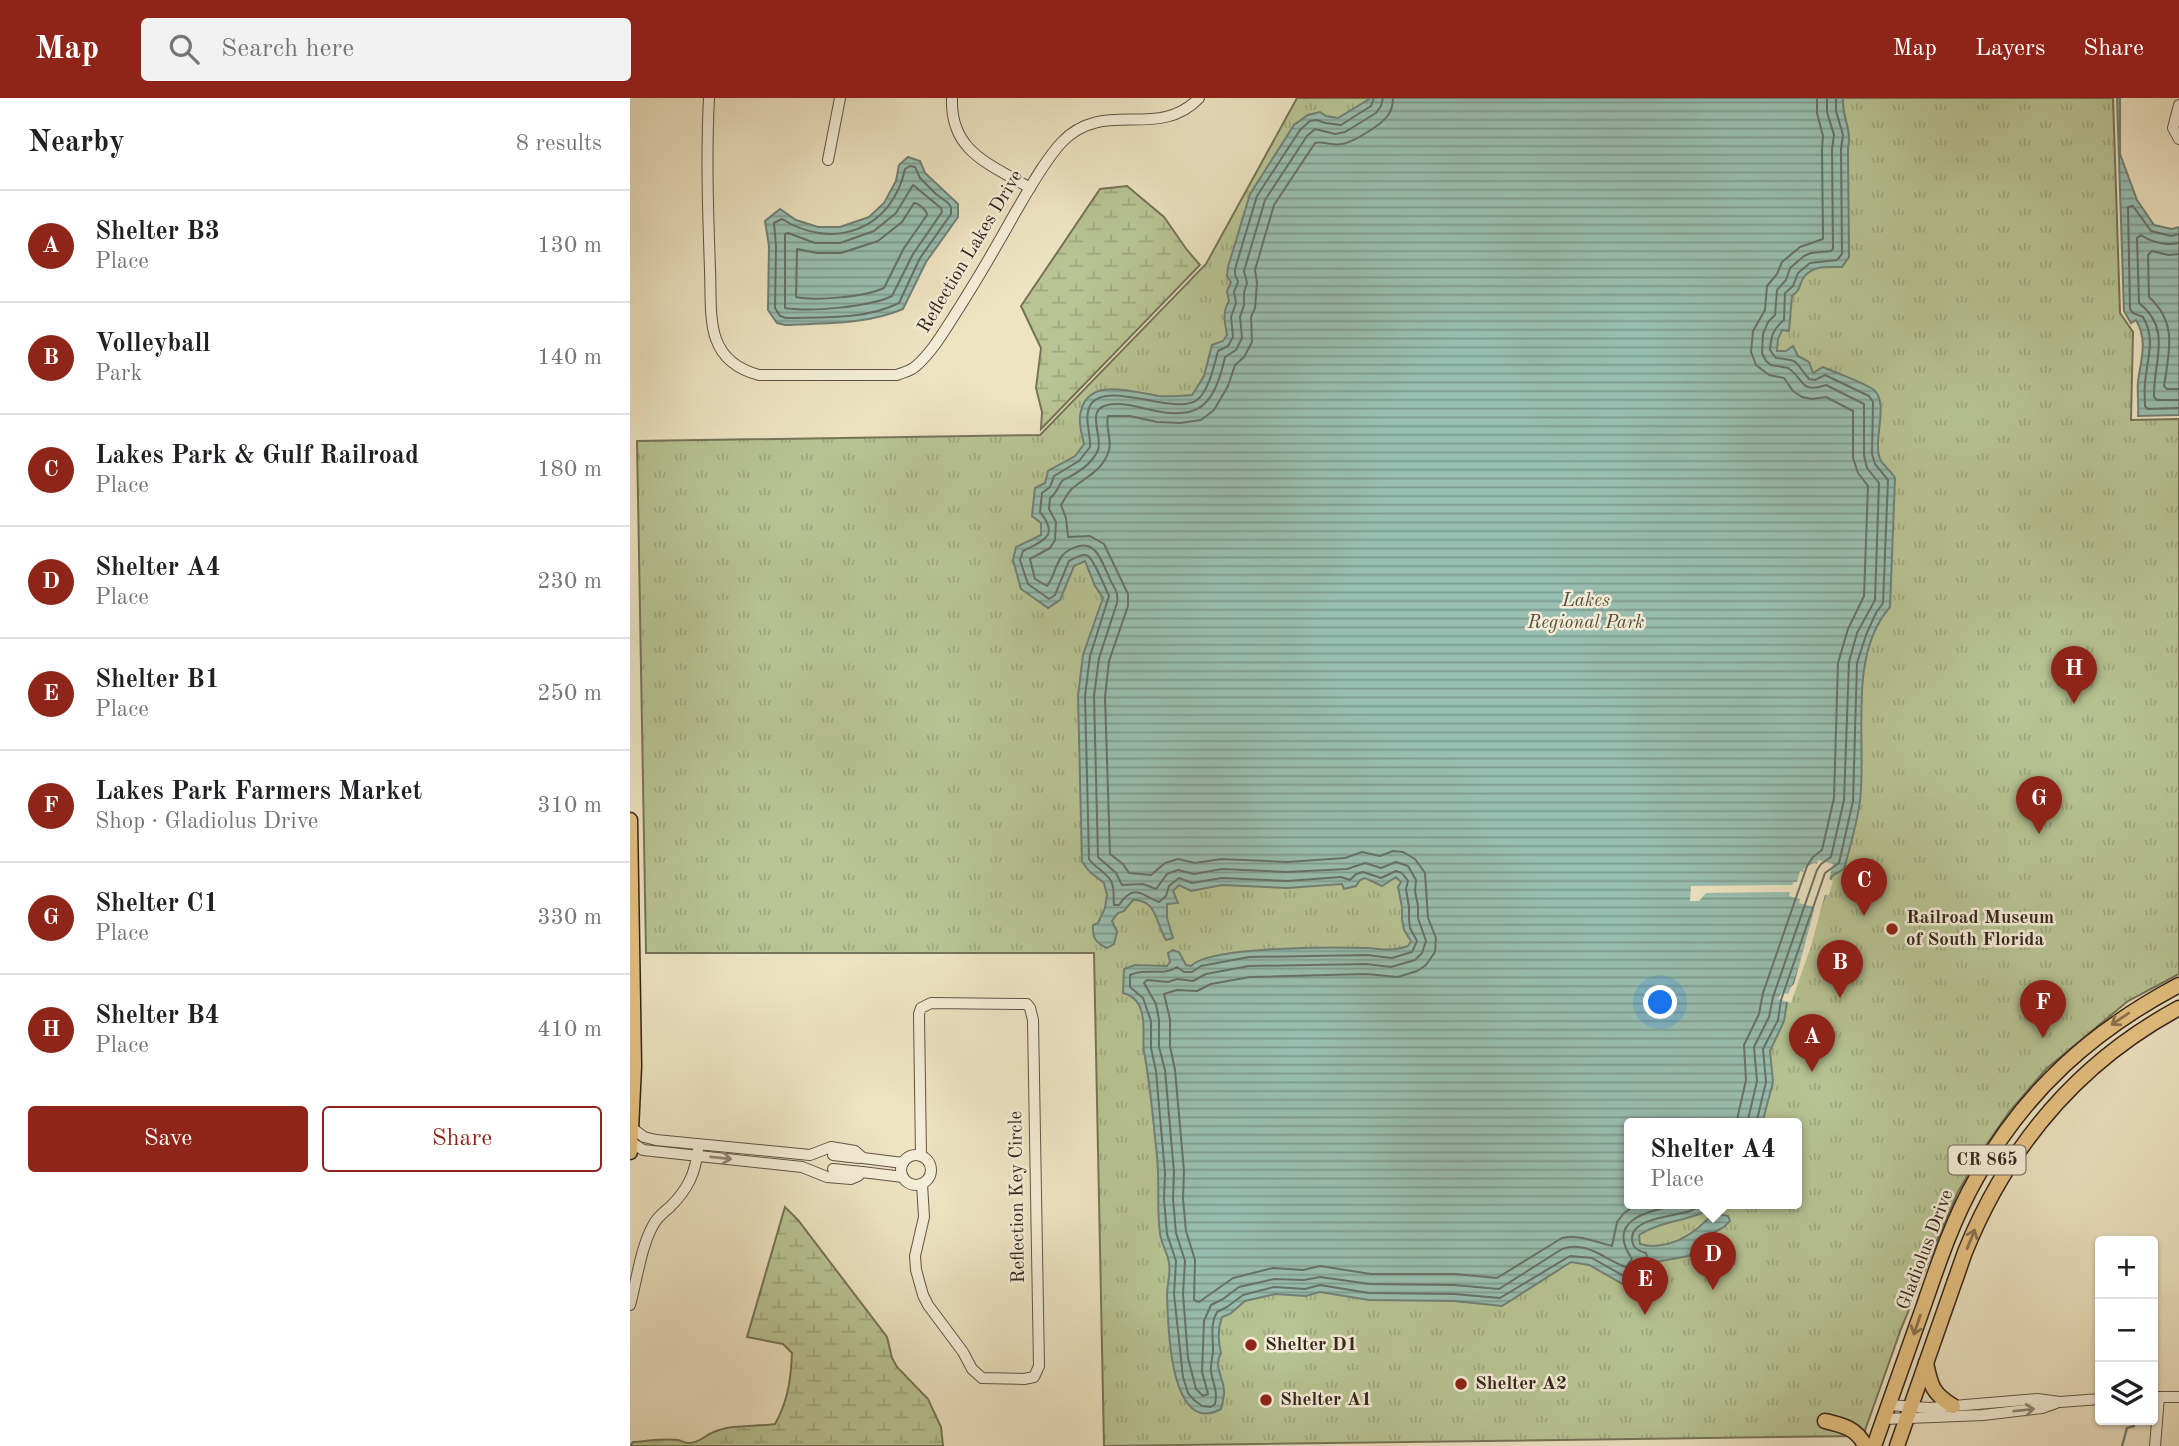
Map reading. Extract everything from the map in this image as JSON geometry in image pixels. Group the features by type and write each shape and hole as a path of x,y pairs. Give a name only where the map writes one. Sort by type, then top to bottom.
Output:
{"main road":[{"path":"630,820 634,1066 631,1141"},
{"name":"Gladiolus Drive","path":"1874,1446 1954,1222 1976,1177 2002,1136 2044,1084 2085,1046 2130,1013 2179,985"},
{"name":"Gladiolus Drive","path":"1897,1446 1977,1224 2001,1177 2022,1145 2057,1102 2091,1068 2147,1027 2179,1008"},
{"path":"1926,1363 1931,1387 1940,1398 1953,1406"},
{"path":"1825,1421 1847,1426 1859,1434 1865,1446"}],"street":[{"name":"Reflection Lakes Drive","path":"709,98 708,207 711,308 716,339 727,358 743,370 759,375 897,375 914,369 932,350 974,286 1055,150 1074,130 1109,120 1157,120 1175,115 1192,106 1199,98"},
{"path":"828,160 840,98"},
{"path":"952,98 954,126 963,143 973,153 1030,188"},
{"path":"2179,105 2173,128 2179,139"},
{"name":"Reflection Key Circle","path":"921,1156 921,1008 931,1003 1027,1004 1033,1020 1039,1366 1034,1377 982,1378 972,1369 956,1341 928,1305 919,1283 915,1256 924,1217 922,1184"},
{"path":"631,1141 648,1138 903,1163"},
{"path":"631,1141 643,1150 903,1177"},
{"path":"630,1305 648,1236 656,1220 682,1195 691,1182 697,1164 698,1144"},
{"path":"862,1172 851,1179 827,1177 826,1154 831,1147 855,1151 863,1158"},
{"path":"911,1156 921,1156 931,1167 930,1177 922,1184 911,1184 901,1172 903,1163 911,1156"},
{"path":"2158,1397 2179,1397"},
{"path":"1884,1419 1953,1406 2037,1399 2060,1402 2095,1399"},
{"path":"1889,1405 1909,1413 1983,1415 2042,1408 2060,1402"},
{"path":"2155,1425 2155,1446"}],"green space":[{"name":"Lakes Regional Park","path":"1297,98 2113,98 2120,313 2133,332 2131,420 2179,419 2179,974 2128,1001 2046,1069 2009,1112 1980,1154 1958,1192 1938,1238 1901,1329 1863,1436 1104,1446 1094,953 646,953 637,441 1040,435 1206,264"},
{"path":"1127,186 1164,217 1200,265 1041,429 1042,412 1036,388 1041,348 1021,306 1100,189"},
{"path":"785,1207 798,1220 887,1337 897,1367 928,1399 941,1427 943,1446 630,1446 633,1442 661,1439 693,1443 721,1429 775,1424 788,1390 792,1353 783,1344 747,1337"}],"water":[{"path":"1371,98 1843,98 1849,135 1849,257 1842,267 1826,267 1807,273 1792,296 1789,331 1782,330 1777,351 1786,351 1793,346 1798,356 1809,362 1813,373 1823,367 1869,387 1878,396 1881,414 1878,453 1895,478 1890,607 1877,627 1868,649 1863,674 1862,777 1853,835 1844,869 1832,876 1787,1002 1784,1021 1770,1051 1773,1082 1764,1118 1624,1118 1624,1209 1710,1209 1648,1230 1639,1235 1640,1244 1655,1246 1678,1240 1714,1216 1728,1216 1730,1221 1709,1235 1689,1256 1646,1266 1635,1285 1630,1288 1589,1265 1571,1262 1502,1306 1454,1301 1369,1300 1320,1292 1306,1296 1275,1294 1245,1301 1230,1314 1222,1317 1218,1368 1224,1387 1223,1399 1221,1409 1204,1413 1191,1407 1181,1393 1171,1351 1167,1295 1169,1267 1159,1226 1158,1162 1144,1052 1143,1021 1136,1001 1123,993 1124,969 1135,965 1167,966 1170,962 1168,953 1173,950 1179,952 1186,965 1191,966 1202,959 1246,951 1329,948 1391,950 1408,946 1411,941 1404,930 1398,887 1401,882 1396,877 1382,886 1365,878 1356,886 1344,889 1342,884 1287,888 1222,885 1191,891 1179,885 1173,891 1178,903 1167,904 1167,918 1173,938 1166,940 1155,914 1147,904 1133,900 1112,921 1117,932 1114,944 1107,948 1100,944 1094,937 1093,925 1098,923 1105,908 1107,895 1104,883 1082,862 1078,696 1083,655 1103,598 1085,561 1074,566 1060,600 1048,608 1021,589 1013,560 1016,547 1041,535 1041,523 1032,516 1035,488 1045,483 1048,471 1075,456 1084,444 1080,416 1084,403 1091,395 1111,389 1159,396 1192,395 1204,376 1212,345 1223,341 1227,335 1225,313 1229,301 1227,291 1231,282 1227,276 1228,267 1250,194 1294,125 1308,115 1320,112 1338,118"},
{"path":"2117,98 2120,98 2120,154 2137,200 2154,225 2172,229 2179,227 2179,415 2138,416 2138,381 2143,343 2136,320 2131,323 2124,311"},
{"path":"908,157 920,161 925,173 958,204 958,217 926,262 903,309 874,318 845,322 785,325 777,323 768,310 769,246 765,221 780,209 796,220 818,227 840,227 869,217 884,203 896,181 899,165"}],"pier":[{"path":"1818,860 1833,864 1829,879 1833,881 1829,895 1825,895 1791,1003 1778,999 1782,993 1788,994 1794,984 1814,907 1799,903 1800,899 1789,896 1790,892 1706,893 1699,901 1690,901 1691,886 1792,885 1797,882 1800,871 1817,864"}],"waterway":[{"path":"2122,1446 2127,1428 2134,1426"}],"place":[{"name":"Shelter B4","path":"2074,704"},
{"name":"Shelter C1","path":"2039,834"},
{"name":"Lakes Park & Gulf Railroad","path":"1864,916"},
{"name":"Railroad Museum of South Florida","path":"1892,929"},
{"name":"Volleyball","path":"1840,998"},
{"name":"Lakes Park Farmers Market","path":"2043,1038"},
{"name":"Shelter B3","path":"1812,1072"},
{"name":"Shelter A4","path":"1713,1290"},
{"name":"Shelter B1","path":"1645,1315"},
{"name":"Shelter D1","path":"1251,1345"},
{"name":"Shelter A2","path":"1461,1384"},
{"name":"Shelter A1","path":"1266,1400"}]}
